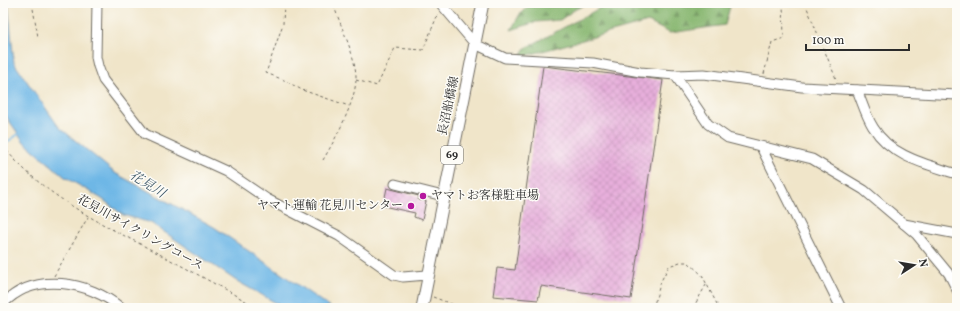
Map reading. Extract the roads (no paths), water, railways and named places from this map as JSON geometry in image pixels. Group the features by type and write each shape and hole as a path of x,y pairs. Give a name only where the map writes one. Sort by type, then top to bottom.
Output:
{"main road":[{"name":"長沼船橋線","path":"422,308 427,275 483,3"}],"street":[{"path":"97,3 96,57 103,80 144,134 226,171 267,199 338,236 394,275 403,277 427,275"},
{"path":"441,4 475,44 505,58 593,63 640,72 675,75 704,74 802,87 957,95"},
{"path":"675,75 708,124 728,138 812,159 864,190 916,234 949,274 957,290"},
{"path":"857,90 872,127 888,146 907,157 957,174"},
{"path":"761,146 841,308"},
{"path":"395,184 443,196"},
{"path":"903,223 957,234"},
{"path":"3,304 17,291 34,285 50,283 71,285 91,291 105,297 120,308"}],"water":[{"path":"3,3 8,3 14,63 59,127 115,173 214,227 331,308 285,308 235,280 151,223 123,215 102,199 65,177 24,142 3,112"}],"waterway":[{"path":"3,145 20,133"}],"place":[{"name":"ヤマトお客様駐車場","path":"423,196"},
{"name":"ヤマト運輸 花見川センター","path":"411,206"}],"water label":[{"name":"花見川","path":"147,185"}]}
